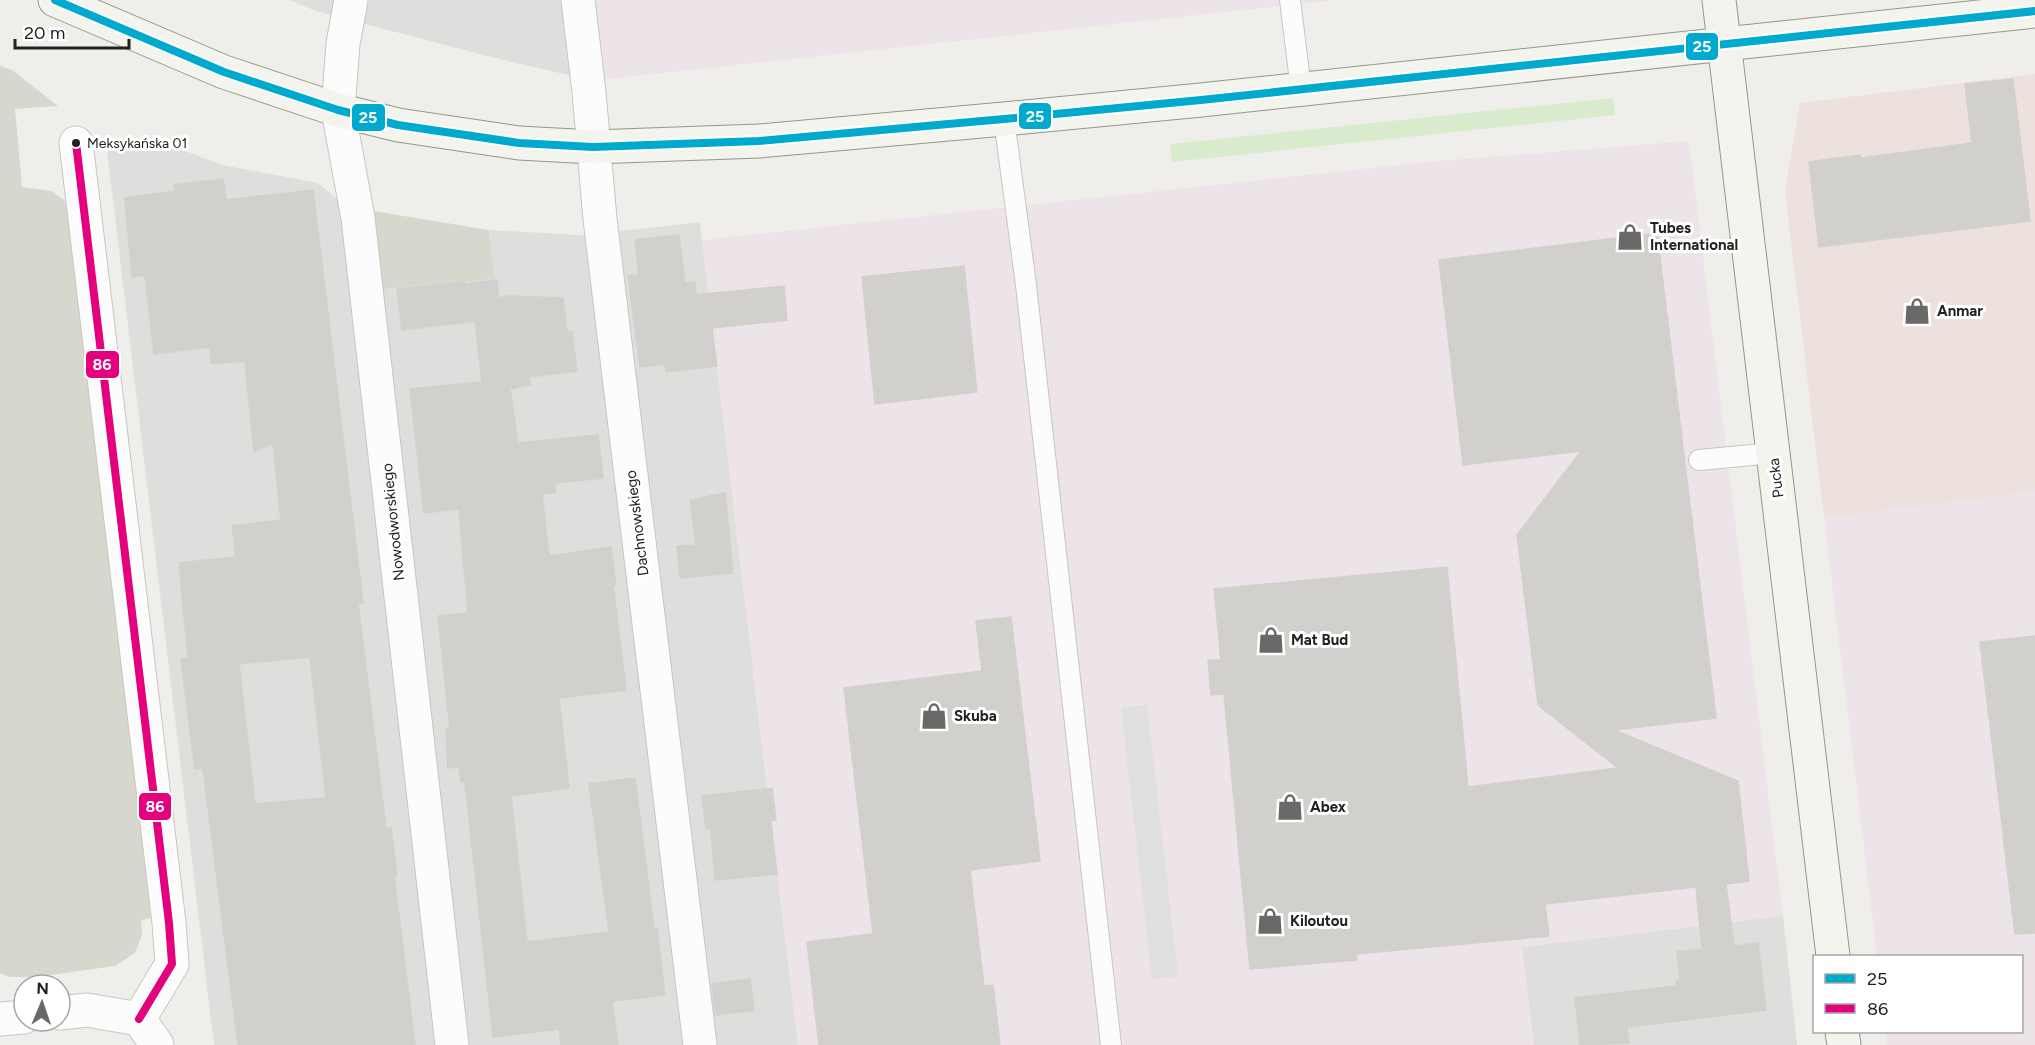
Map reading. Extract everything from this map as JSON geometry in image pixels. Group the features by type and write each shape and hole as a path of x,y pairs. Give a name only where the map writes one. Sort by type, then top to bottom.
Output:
{"main road":[{"path":"56,0 224,72 339,110 398,125 497,140 593,147 759,141 1004,119 2035,11"},
{"name":"Pucka","path":"1719,0 1833,955"}],"street":[{"name":"Nowodworskiego","path":"351,0 343,44 339,110 358,218 452,1045"},
{"name":"Dachnowskiego","path":"578,0 612,319 700,1045"},
{"path":"72,1012 87,1010 148,1032 172,964 133,611 76,143"}],"lane":[{"path":"1290,0 1301,89"},
{"path":"1004,119 1026,285 1111,1045"},
{"path":"1700,460 1773,453"}],"shaded area":[{"path":"289,0 589,0 577,77 316,11"},
{"path":"589,0 1337,0 599,80"},
{"path":"0,66 12,70 58,106 15,109 22,187 52,191 64,200 69,215 151,918 141,920 142,935 135,953 115,966 65,973 12,973 12,977 0,973"},
{"name":"Anmar","path":"2035,74 2035,492 1824,518 1785,191 1800,103"},
{"path":"149,137 222,165 318,183 337,199 373,211 384,289 495,279 489,230 614,237 615,232 700,222 767,788 772,788 776,821 771,821 798,1045 214,1045 107,150"},
{"path":"1689,141 1783,916 1522,947 1534,1045 798,1045 771,821 776,820 772,788 767,788 702,240 1427,162"},
{"path":"373,211 489,230 495,279 383,289"},
{"path":"2035,492 2035,1045 1887,1045 1886,1033 2023,1033 2023,955 1877,955 1824,518"},
{"path":"1147,705 1178,976 1152,979 1121,708"},
{"path":"1783,916 1797,1045 1534,1045 1522,947"}],"green space":[{"path":"1613,98 1615,115 1172,162 1170,144"}],"building":[{"path":"2013,79 2030,221 1819,247 1809,162 1860,155 1861,158 1972,143 1965,84"},
{"path":"223,179 226,200 313,190 363,603 358,603 386,828 391,828 397,876 394,876 415,1045 238,1045 203,768 195,769 181,659 188,658 179,563 236,557 232,526 281,520 273,443 254,452 245,361 211,364 210,347 154,354 145,275 132,277 125,198 175,191 174,185","holes":["310,657 326,798 255,804 239,664"]},
{"path":"1657,233 1716,718 1614,730 1738,781 1749,881 1726,884 1734,946 1758,943 1766,1010 1627,1027 1629,1043 1580,1045 1575,998 1676,986 1676,981 1680,980 1677,952 1702,949 1696,887 1545,904 1549,936 1356,954 1357,960 1250,969 1224,694 1211,695 1208,660 1221,660 1214,589 1447,567 1468,787 1618,768 1538,705 1517,535 1581,451 1463,465 1439,260"},
{"path":"679,235 685,283 695,282 696,295 784,286 787,320 712,328 717,366 666,372 665,364 640,367 628,276 639,275 635,240"},
{"path":"964,266 977,392 875,404 862,277"},
{"path":"497,280 499,299 506,296 563,298 567,332 572,332 577,371 529,377 530,385 510,389 518,443 598,435 603,478 555,483 555,492 542,494 549,556 611,547 616,585 613,585 626,690 559,698 569,788 511,796 527,942 609,932 589,784 635,778 654,929 657,928 665,995 612,1001 618,1045 561,1045 559,1029 493,1037 465,782 461,782 459,767 448,768 446,729 450,729 438,616 468,613 459,509 424,513 410,389 482,382 475,321 402,330 397,289"},
{"path":"725,493 733,573 680,578 677,546 696,545 690,500"},
{"path":"1011,617 1040,861 970,870 984,986 993,985 1000,1045 819,1045 807,942 873,934 844,688 982,671 976,621"},
{"path":"2035,636 2035,933 2015,934 1980,642"},
{"path":"772,788 776,820 771,821 777,874 715,880 711,828 706,829 702,796"},
{"path":"750,979 754,1010 716,1015 712,984"}],"transit line":[{"name":"25","path":"55,0 224,72 338,110 398,125 519,143 593,147 759,141 1004,119 2035,11"},
{"name":"86","path":"76,143 172,964 139,1019"}],"place":[{"name":"Meksykańska 01","path":"76,143"},
{"name":"Tubes International","path":"1630,237"},
{"name":"Anmar","path":"1917,311"},
{"name":"Mat Bud","path":"1271,640"},
{"name":"Skuba","path":"934,716"},
{"name":"Abex","path":"1290,807"},
{"name":"Kiloutou","path":"1270,921"}]}
